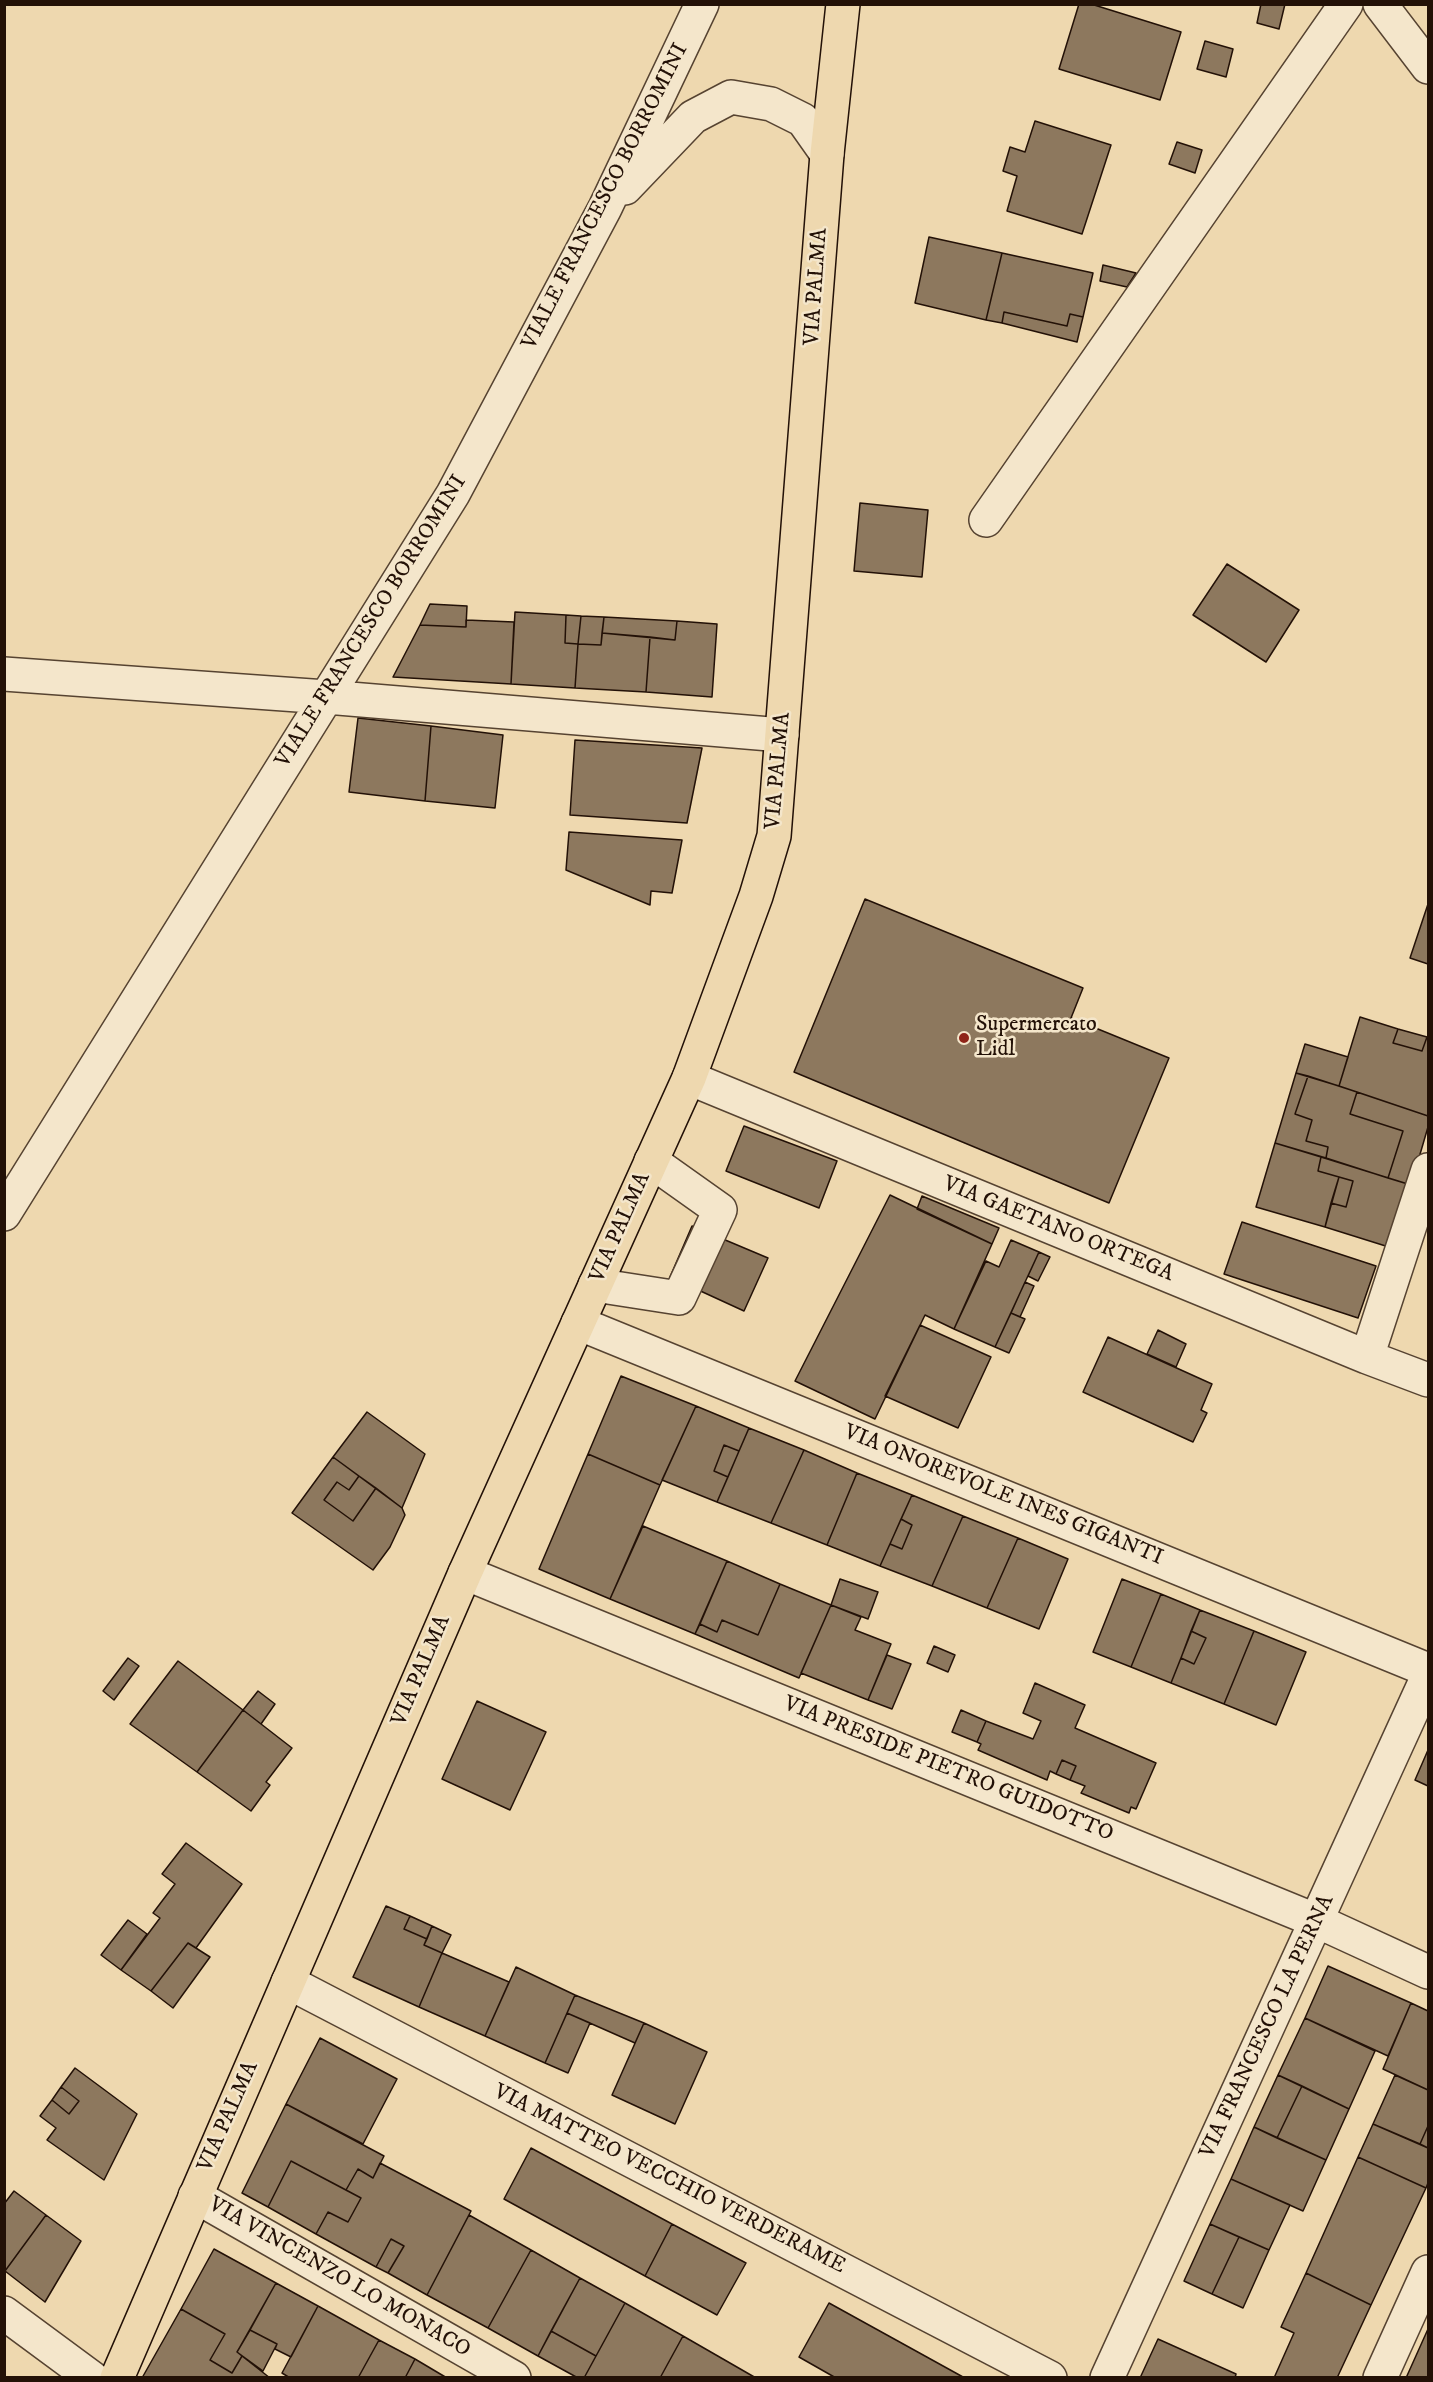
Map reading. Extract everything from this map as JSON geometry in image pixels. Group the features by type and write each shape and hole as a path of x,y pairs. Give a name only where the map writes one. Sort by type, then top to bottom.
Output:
{"main road":[{"name":"VIA PALMA","path":"117,2378 465,1573 689,1078 756,896 774,836 827,154 843,4"}],"street":[{"path":"986,520 1346,4"},
{"path":"1380,4 1428,67"},
{"name":"VIALE FRANCESCO BORROMINI","path":"4,1214 453,494 605,208 702,6"},
{"path":"605,208 693,117 731,97 771,104 803,120 827,154"},
{"path":"4,674 326,697 782,735"},
{"name":"VIA GAETANO ORTEGA","path":"689,1078 1366,1357 1428,1380"},
{"path":"595,1285 679,1298 711,1229 720,1209 651,1161"},
{"path":"1366,1357 1428,1170"},
{"name":"VIA ONOREVOLE INES GIGANTI","path":"578,1323 1428,1670"},
{"name":"VIA PRESIDE PIETRO GUIDOTTO","path":"465,1573 1317,1921 1428,1972"},
{"name":"VIA FRANCESCO LA PERNA","path":"1107,2378 1428,1676"},
{"name":"VIA MATTEO VECCHIO VERDERAME","path":"288,1982 1050,2378"},
{"name":"VIA VINCENZO LO MONACO","path":"195,2196 514,2378"},
{"path":"1380,2378 1428,2272"},
{"path":"4,2313 92,2378"}],"building":[{"path":"1079,4 1091,4 1181,32 1160,100 1059,69"},
{"path":"1261,4 1285,4 1279,29 1257,23"},
{"path":"1205,41 1233,49 1226,77 1197,69"},
{"path":"1035,121 1111,145 1082,234 1007,211 1017,176 1003,171 1010,147 1025,152"},
{"path":"1177,142 1202,150 1195,173 1169,164"},
{"path":"929,237 1002,253 986,320 915,303"},
{"path":"1002,253 1093,273 1083,317 1070,314 1067,326 1004,312 1002,323 986,320"},
{"path":"1103,265 1136,273 1127,287 1100,281"},
{"path":"1004,312 1067,326 1070,314 1083,317 1077,342 1002,323"},
{"path":"860,503 928,510 922,577 854,571"},
{"path":"1227,564 1299,610 1266,662 1193,615"},
{"path":"430,604 467,606 466,627 420,625"},
{"path":"515,612 566,615 565,643 578,644 575,688 511,684"},
{"path":"566,615 581,616 578,644 565,643"},
{"path":"581,616 604,617 601,645 578,644"},
{"path":"604,617 677,621 675,640 602,633"},
{"path":"466,620 514,622 511,684 393,677 420,625 466,627"},
{"path":"677,621 717,624 712,697 646,692 650,637 675,640"},
{"path":"602,633 650,637 646,692 575,688 578,644 601,645"},
{"path":"358,718 431,726 425,801 349,792"},
{"path":"431,726 503,735 495,808 425,801"},
{"path":"575,740 702,748 687,823 570,815"},
{"path":"569,832 682,840 672,893 651,891 650,905 566,870"},
{"name":"Supermercato Lidl","path":"865,899 1083,988 1071,1018 1169,1058 1109,1203 794,1072"},
{"path":"1428,904 1428,964 1410,958"},
{"path":"1360,1017 1398,1029 1393,1043 1422,1051 1428,1038 1428,1116 1339,1086"},
{"path":"1398,1029 1427,1037 1422,1051 1393,1043"},
{"path":"1305,1044 1348,1057 1339,1086 1296,1073"},
{"path":"1296,1073 1308,1076 1295,1114 1312,1120 1306,1141 1328,1147 1326,1158 1275,1143"},
{"path":"1308,1076 1357,1092 1350,1114 1403,1131 1388,1178 1326,1158 1328,1147 1306,1141 1312,1120 1295,1114"},
{"path":"1357,1092 1428,1116 1428,1127 1411,1185 1388,1178 1403,1131 1350,1114"},
{"path":"744,1126 837,1161 819,1208 726,1171"},
{"path":"1275,1143 1321,1157 1318,1171 1339,1177 1325,1227 1256,1207"},
{"path":"1321,1157 1411,1185 1392,1248 1325,1227 1331,1203 1346,1207 1353,1181 1318,1171"},
{"path":"1339,1177 1353,1181 1346,1207 1331,1203"},
{"path":"890,1195 992,1244 954,1329 925,1315 875,1419 795,1381"},
{"path":"922,1196 999,1228 992,1244 917,1209"},
{"path":"1242,1222 1376,1266 1358,1318 1224,1274"},
{"path":"692,1226 768,1258 744,1311 670,1277"},
{"path":"1011,1240 1039,1252 995,1347 954,1329 986,1261 999,1267"},
{"path":"1039,1252 1050,1257 1038,1281 1028,1276"},
{"path":"1025,1282 1034,1286 1020,1317 1011,1313"},
{"path":"1011,1313 1025,1319 1009,1353 995,1347"},
{"path":"920,1325 991,1357 958,1428 885,1396"},
{"path":"1158,1330 1186,1344 1176,1367 1147,1354"},
{"path":"1108,1337 1212,1384 1201,1410 1207,1413 1193,1442 1083,1392"},
{"path":"621,1376 696,1406 660,1485 588,1454"},
{"path":"696,1406 749,1428 739,1451 724,1445 714,1471 728,1477 717,1502 662,1480"},
{"path":"367,1412 425,1454 402,1508 333,1457"},
{"path":"749,1428 804,1450 771,1523 717,1502"},
{"path":"724,1445 739,1451 728,1477 714,1471"},
{"path":"804,1450 857,1473 827,1545 771,1523"},
{"path":"588,1454 660,1485 610,1599 539,1569"},
{"path":"333,1457 359,1476 349,1490 337,1482 324,1500 353,1521 376,1488 402,1508 405,1515 390,1547 373,1570 292,1513"},
{"path":"857,1473 912,1495 880,1566 827,1545"},
{"path":"359,1476 376,1488 353,1521 324,1500 337,1482 349,1490"},
{"path":"912,1495 963,1516 932,1586 880,1566 890,1544 902,1549 912,1525 901,1519"},
{"path":"963,1516 1018,1538 987,1608 932,1586"},
{"path":"901,1519 912,1525 902,1549 890,1544"},
{"path":"643,1526 727,1561 695,1634 610,1599"},
{"path":"1018,1538 1068,1559 1039,1629 987,1608"},
{"path":"727,1561 780,1584 758,1635 722,1620 717,1632 700,1624"},
{"path":"840,1579 878,1592 868,1619 831,1605"},
{"path":"1122,1579 1161,1594 1131,1667 1093,1652"},
{"path":"780,1584 831,1605 799,1678 695,1634 700,1624 717,1632 722,1620 758,1635"},
{"path":"1161,1594 1200,1610 1171,1683 1131,1667"},
{"path":"831,1605 861,1617 855,1630 891,1644 868,1700 801,1673"},
{"path":"1200,1610 1254,1631 1224,1704 1171,1683 1181,1658 1194,1664 1206,1638 1191,1631"},
{"path":"1191,1631 1206,1638 1194,1664 1181,1658"},
{"path":"1254,1631 1306,1652 1276,1725 1224,1704"},
{"path":"934,1646 955,1655 948,1672 927,1663"},
{"path":"887,1655 911,1664 892,1709 868,1700"},
{"path":"128,1658 139,1666 114,1700 103,1691"},
{"path":"178,1661 243,1710 197,1772 130,1724"},
{"path":"1035,1683 1085,1705 1075,1728 1156,1763 1136,1809 1131,1807 1129,1813 1081,1793 1085,1786 1070,1780 1076,1766 1062,1760 1056,1774 1050,1771 1047,1780 978,1750 981,1744 977,1742 986,1721 1033,1739 1041,1721 1023,1713"},
{"path":"258,1691 275,1704 261,1724 243,1710"},
{"path":"477,1701 546,1732 510,1810 442,1779"},
{"path":"243,1710 292,1748 266,1782 270,1785 251,1811 197,1772"},
{"path":"961,1710 986,1721 977,1742 952,1732"},
{"path":"1428,1750 1428,1786 1415,1780"},
{"path":"1062,1760 1076,1766 1070,1780 1056,1774"},
{"path":"186,1843 242,1884 196,1948 188,1943 151,1991 121,1970 160,1918 153,1913 175,1884 162,1874"},
{"path":"386,1906 410,1916 404,1929 427,1939 424,1945 442,1953 419,2007 353,1977"},
{"path":"410,1916 432,1926 427,1939 404,1929"},
{"path":"128,1920 147,1934 121,1970 101,1955"},
{"path":"432,1926 451,1935 442,1953 424,1945"},
{"path":"188,1943 210,1957 173,2008 151,1991"},
{"path":"442,1953 509,1982 485,2036 419,2007"},
{"path":"1328,1966 1411,2003 1388,2056 1305,2018"},
{"path":"516,1967 575,1995 545,2063 485,2036"},
{"path":"575,1995 644,2023 635,2043 567,2013"},
{"path":"1411,2003 1428,2011 1428,2090 1383,2069"},
{"path":"567,2013 590,2023 568,2073 545,2063"},
{"path":"1305,2018 1375,2051 1349,2109 1278,2075"},
{"path":"644,2023 707,2052 675,2124 612,2095"},
{"path":"320,2038 397,2079 363,2144 286,2104"},
{"path":"75,2068 137,2114 104,2180 47,2140 56,2128 40,2116 52,2100 69,2114 79,2101 61,2087"},
{"path":"1278,2075 1302,2086 1277,2138 1254,2127"},
{"path":"1395,2075 1428,2090 1428,2126 1420,2144 1373,2124"},
{"path":"1302,2086 1349,2109 1326,2160 1277,2138"},
{"path":"61,2087 79,2101 69,2114 52,2100"},
{"path":"286,2104 384,2156 373,2178 358,2169 346,2190 291,2161 268,2207 242,2193"},
{"path":"1373,2124 1428,2148 1426,2188 1358,2157"},
{"path":"1428,2126 1428,2148 1420,2144"},
{"path":"1254,2127 1326,2160 1303,2211 1231,2179"},
{"path":"531,2148 672,2224 645,2276 504,2199"},
{"path":"1358,2157 1426,2188 1371,2305 1306,2273"},
{"path":"291,2161 361,2198 348,2222 328,2212 316,2234 268,2207"},
{"path":"380,2163 471,2211 427,2295 388,2273 404,2246 391,2239 376,2267 316,2234 328,2212 348,2222 361,2198 346,2190 358,2169 373,2178"},
{"path":"1231,2179 1290,2205 1269,2250 1210,2224"},
{"path":"14,2191 46,2215 5,2271 4,2204"},
{"path":"46,2215 81,2241 45,2302 5,2271"},
{"path":"469,2215 531,2250 488,2328 427,2295"},
{"path":"672,2224 746,2263 717,2315 645,2276"},
{"path":"1210,2224 1239,2237 1212,2294 1184,2281"},
{"path":"1239,2237 1269,2250 1243,2308 1212,2294"},
{"path":"391,2239 404,2246 388,2273 376,2267"},
{"path":"214,2249 276,2283 237,2352 242,2356 232,2373 210,2360 225,2334 181,2309"},
{"path":"531,2250 580,2278 538,2356 488,2328"},
{"path":"1306,2273 1371,2305 1337,2378 1274,2378 1294,2333 1281,2327"},
{"path":"580,2278 625,2303 596,2356 551,2331"},
{"path":"276,2283 318,2306 291,2357 275,2349 277,2344 250,2330"},
{"path":"625,2303 683,2336 660,2378 584,2378"},
{"path":"829,2303 963,2378 836,2378 799,2357"},
{"path":"318,2306 379,2340 358,2378 290,2378 282,2373"},
{"path":"181,2309 225,2334 210,2360 232,2373 242,2356 270,2378 142,2378"},
{"path":"1428,2329 1428,2378 1406,2378"},
{"path":"250,2330 277,2344 263,2371 237,2352"},
{"path":"551,2331 596,2356 584,2378 578,2378 538,2356"},
{"path":"683,2336 756,2378 660,2378"},
{"path":"1158,2339 1236,2374 1235,2378 1140,2378"},
{"path":"379,2340 415,2359 405,2378 358,2378"},
{"path":"415,2359 447,2378 405,2378"}],"place":[{"name":"Supermercato Lidl","path":"964,1038"}]}
